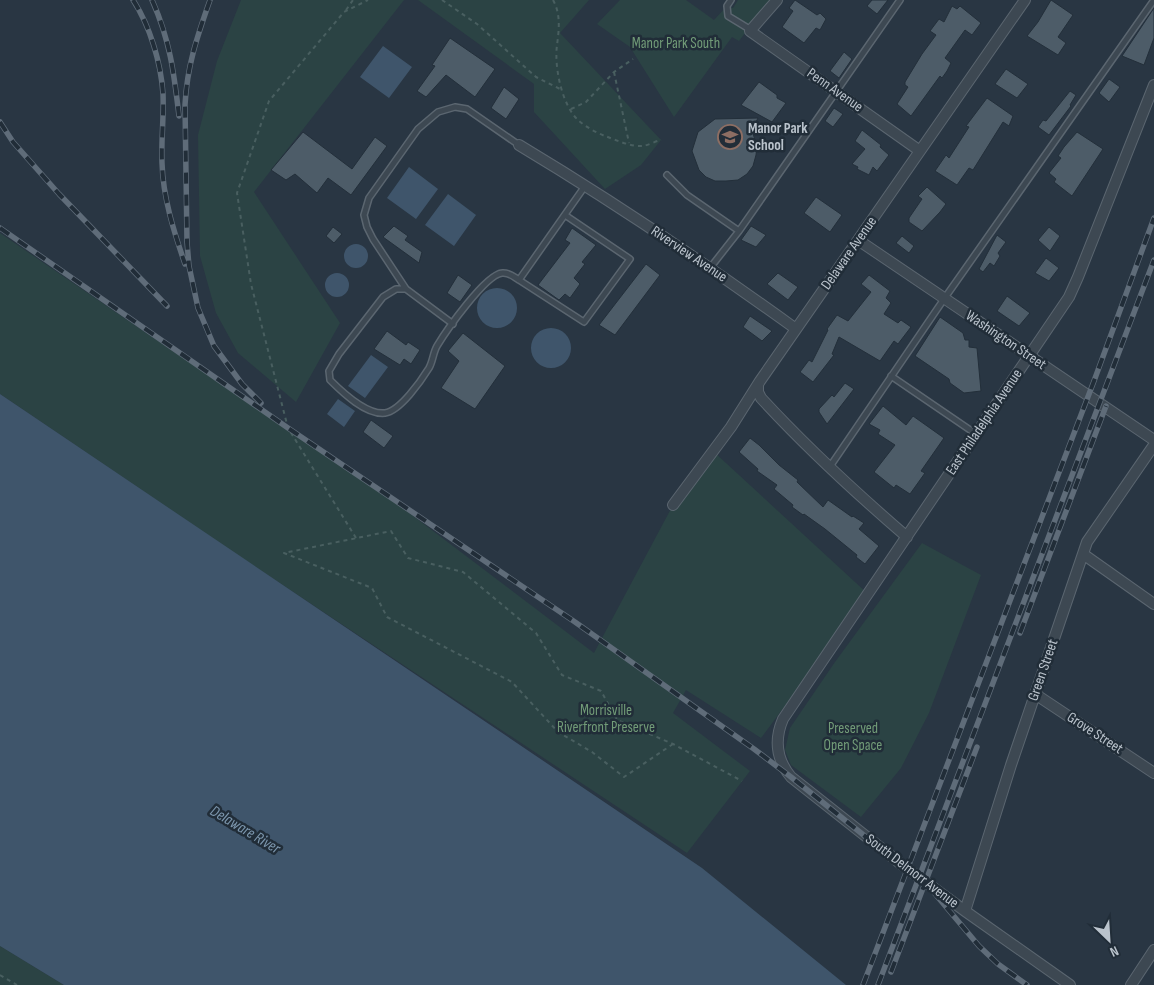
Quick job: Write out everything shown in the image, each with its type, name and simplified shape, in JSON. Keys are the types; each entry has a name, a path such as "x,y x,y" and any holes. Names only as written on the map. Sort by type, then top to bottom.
{"street":[{"path":"751,30 777,0"},
{"name":"Delaware Avenue","path":"673,505 732,427 796,329 1024,0"},
{"name":"Penn Avenue","path":"751,30 920,151"},
{"name":"East Philadelphia Avenue","path":"777,739 783,719 1069,297 1154,86"},
{"name":"Riverview Avenue","path":"519,145 583,184 710,268 796,329"},
{"name":"Washington Street","path":"858,240 1154,440"},
{"path":"758,385 758,392 761,398 829,468 907,537"},
{"name":"Green Street","path":"965,911 1035,694 1087,542 1154,445"},
{"path":"1083,554 1154,604"},
{"name":"Grove Street","path":"1035,694 1154,773"},
{"name":"South Delmorr Avenue","path":"777,739 780,759 791,777 875,844 965,911 1070,985"},
{"path":"1131,985 1154,950"}],"lane":[{"path":"731,0 727,6 728,16 751,30"},
{"path":"710,268 739,231 900,0"},
{"path":"829,468 944,299 1154,0"},
{"path":"453,324 406,289 366,227 364,214 369,198 418,128 438,112 455,107 467,109 519,145"},
{"path":"667,175 687,194 739,231"},
{"path":"519,280 565,215 583,184"},
{"path":"406,289 396,288 384,297 339,354 329,371 330,380 347,396 370,411 382,414 398,407 430,366 436,348 482,285 500,273 508,273 584,322 630,259 565,215"},
{"path":"891,376 976,434"}],"path":[{"path":"353,0 269,101 237,192 251,284 288,428 356,538"},
{"path":"344,12 368,0"},
{"path":"442,0 477,24 536,77 562,90"},
{"path":"553,0 557,7 560,33 557,46 558,75 564,99 578,120 600,134 630,144 643,146 661,140"},
{"path":"571,110 586,102 614,72 633,59"},
{"path":"614,72 630,144"},
{"path":"673,744 624,777 592,752 558,732 512,682 388,617 372,588 284,553 391,531 408,558 463,572 536,633 562,675 602,691 617,720 673,744 742,781"},
{"path":"0,975 17,985"}],"green space":[{"path":"241,0 404,0 254,192 340,323 296,402 238,353 216,313 200,256 198,135 217,61"},
{"path":"418,0 589,0 560,33 661,140 641,165 605,189 534,112 534,84"},
{"name":"Manor Park South","path":"620,0 686,0 714,20 727,6 733,8 738,0 770,0 739,41 732,37 674,117 630,47 597,24"},
{"name":"Morrisville Riverfront Preserve","path":"0,233 408,512 594,653 673,505 714,452 868,594 761,738 686,690 673,713 750,771 687,853 236,554 0,394"},
{"name":"Preserved Open Space","path":"922,543 981,575 929,713 901,768 861,817 791,765 785,750 790,728 835,662"},
{"path":"0,946 64,985 0,985"}],"water":[{"path":"383,46 412,67 389,98 360,77"},
{"path":"409,167 438,189 416,219 387,198"},
{"path":"448,194 476,215 454,246 425,225"},
{"path":"356,244 364,248 368,256 364,264 356,268 348,264 344,256 348,248"},
{"path":"337,273 345,277 349,285 345,293 337,297 329,293 325,285 329,277"},
{"path":"493,288 501,288 508,291 514,297 517,308 514,319 508,325 501,328 493,328 486,325 480,319 477,312 477,304 480,297 486,291"},
{"path":"547,328 555,328 562,331 568,337 571,348 568,359 562,365 555,368 547,368 540,365 534,359 531,352 531,344 534,337 540,331"},
{"path":"371,355 388,367 365,398 348,386"},
{"name":"Delaware River","path":"0,394 702,868 846,985 64,985 0,946"},
{"path":"338,399 355,411 344,427 327,414"}],"building":[{"path":"795,0 817,15 820,13 826,19 820,30 816,28 804,43 782,27 793,11 789,8"},
{"path":"872,0 888,0 877,14 867,6"},
{"path":"1051,0 1073,15 1058,37 1066,43 1058,55 1027,36"},
{"path":"952,6 957,9 960,6 981,23 972,35 965,30 945,58 951,63 947,71 942,78 940,76 911,116 897,104 908,87 905,85 905,82 936,35 930,31 939,19 944,22"},
{"path":"1154,8 1154,38 1144,65 1122,56"},
{"path":"450,38 495,69 475,97 446,75 426,97 417,91 435,66 432,65"},
{"path":"844,52 852,59 839,78 830,71"},
{"path":"1006,69 1028,84 1017,98 995,84"},
{"path":"1109,79 1120,87 1109,102 1099,93"},
{"path":"759,82 777,95 777,98 786,103 772,122 741,105"},
{"path":"504,87 519,99 506,119 491,108"},
{"path":"1070,91 1076,95 1071,106 1049,135 1038,127 1043,120 1046,121"},
{"path":"987,98 1013,116 1009,126 1003,122 973,170 969,168 957,185 935,171 946,155 949,158 969,127 966,126"},
{"path":"834,108 843,114 833,127 825,121"},
{"path":"758,118 752,130 757,147 756,155 753,166 747,174 738,180 715,181 706,177 699,170 692,151 698,132 715,119"},
{"path":"862,130 881,145 880,147 889,155 877,171 873,167 869,175 852,164 865,149 855,141"},
{"path":"303,132 352,169 375,137 387,146 351,195 328,178 317,193 295,174 286,180 271,170"},
{"path":"1077,132 1103,149 1072,196 1054,182 1056,179 1049,173 1061,158 1058,156 1064,147"},
{"path":"927,187 946,204 922,231 909,222 909,218 922,199 918,196"},
{"path":"816,197 842,215 830,232 804,213"},
{"path":"394,226 408,236 405,240 422,252 419,263 383,237"},
{"path":"751,226 766,235 756,247 741,240"},
{"path":"333,227 342,234 334,243 326,236"},
{"path":"1049,227 1060,236 1050,251 1038,240"},
{"path":"572,228 596,245 582,262 585,264 574,278 580,284 570,298 565,294 559,300 538,285 570,243 565,240"},
{"path":"997,235 1006,242 998,253 1000,256 994,266 990,263 983,272 979,269"},
{"path":"902,236 914,246 909,253 896,243"},
{"path":"1046,258 1059,268 1049,281 1035,273"},
{"path":"646,264 660,275 615,335 599,325"},
{"path":"778,273 798,287 788,300 767,284"},
{"path":"458,275 472,285 460,302 447,293"},
{"path":"869,275 890,291 886,298 891,303 884,314 898,323 901,320 911,327 898,344 894,341 880,361 839,337 832,354 834,355 813,382 800,372 809,360 812,362 827,329 837,315 848,321 871,292 861,284"},
{"path":"1007,296 1030,313 1019,326 997,311"},
{"path":"750,316 772,331 762,341 743,327"},
{"path":"940,317 963,333 965,340 969,340 969,347 977,348 981,391 964,393 950,383 949,379 915,356"},
{"path":"387,331 406,345 408,342 420,350 411,364 404,359 400,365 374,349"},
{"path":"463,333 505,366 475,409 441,388 459,361 448,351"},
{"path":"845,383 854,389 827,424 819,409 832,395 834,397"},
{"path":"883,406 906,425 913,416 944,438 921,471 925,473 910,494 896,485 894,488 874,472 895,445 878,434 880,430 869,424"},
{"path":"371,420 393,436 384,448 363,432"},
{"path":"750,438 798,480 797,482 823,507 828,500 864,523 859,529 879,546 865,564 856,557 857,555 825,529 792,507 793,505 774,489 777,485 757,471 758,469 739,452"}],"railway":[{"path":"133,0 145,21 154,45 160,70 163,94 162,154 164,189 173,227 185,264"},
{"path":"152,0 167,43 179,116"},
{"path":"210,0 193,52 186,91 187,242 189,266 198,308 214,346 242,384 261,403"},
{"path":"0,122 13,142 59,194 167,306"},
{"path":"863,985 1094,381 1154,218"},
{"path":"0,228 288,428 575,622 754,749 931,889 979,946 998,964 1027,985"},
{"path":"878,985 1154,260"},
{"path":"1020,633 1106,406"},
{"path":"891,972 977,747"}],"place":[{"name":"Manor Park School","path":"730,137"}]}
